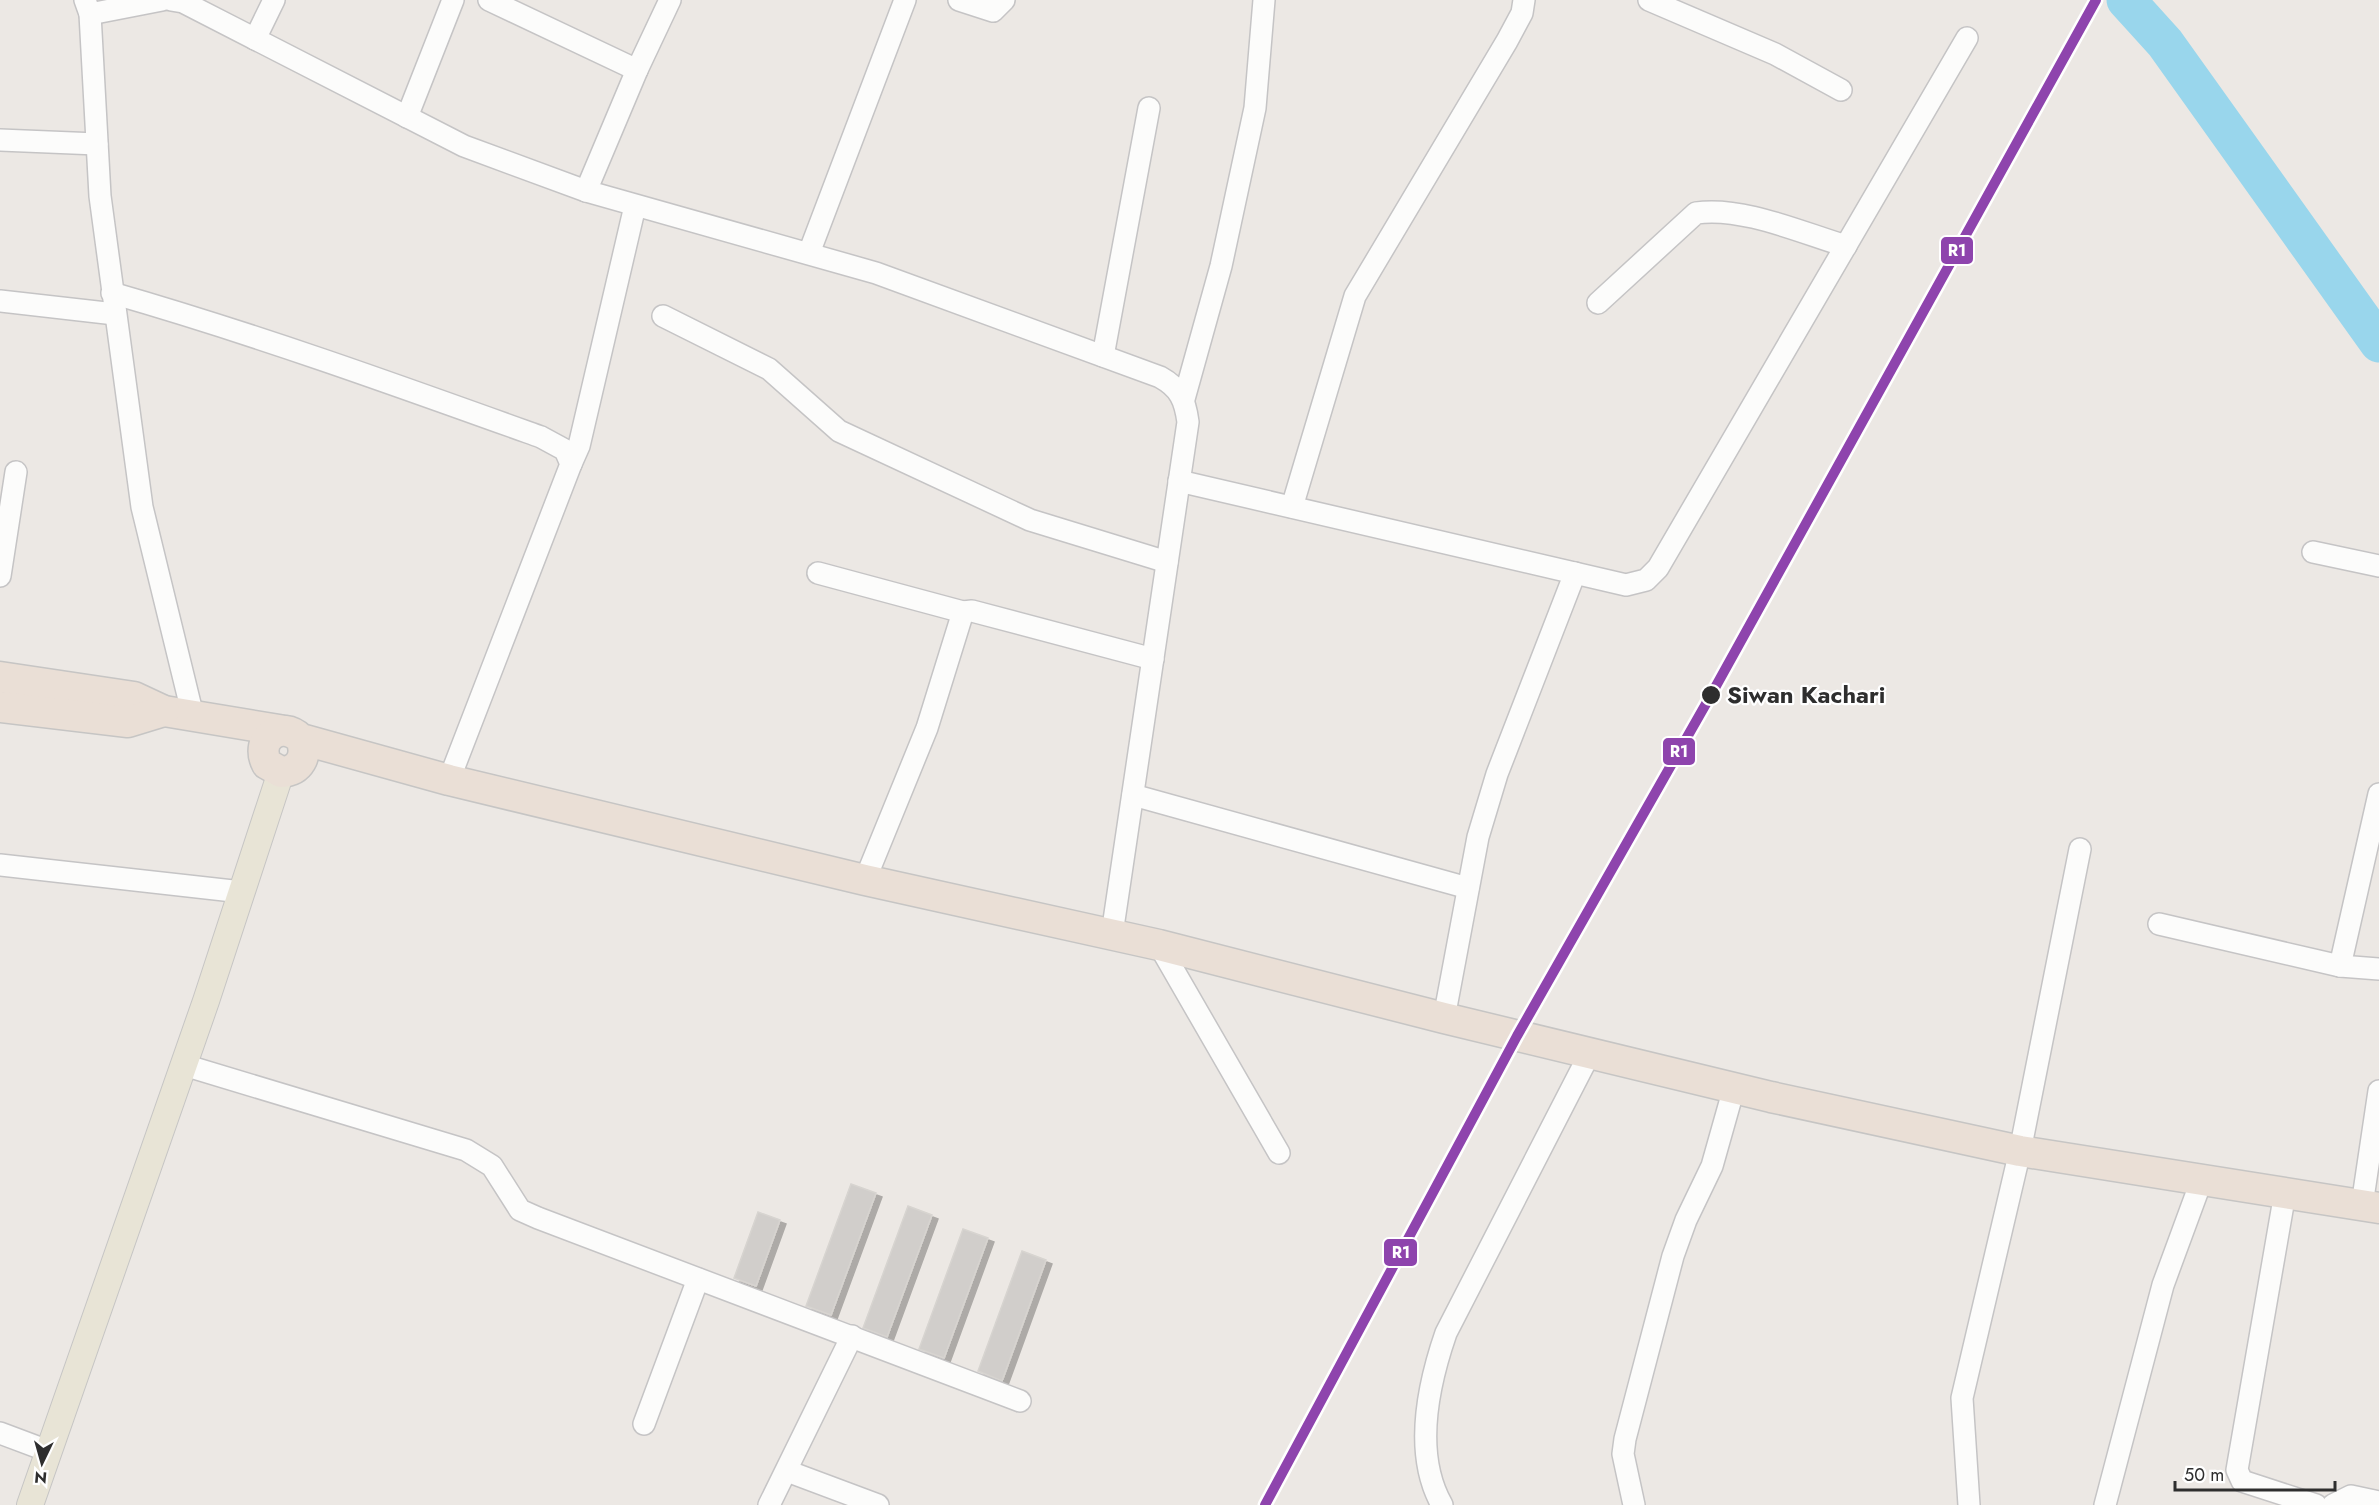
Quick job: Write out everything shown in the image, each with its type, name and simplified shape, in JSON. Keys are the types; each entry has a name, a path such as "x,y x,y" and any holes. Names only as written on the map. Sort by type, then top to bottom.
{"highway":[{"path":"0,677 134,697 164,711 290,735 449,780 865,880 1159,945 1444,1018 1734,1088 2020,1151 2371,1207"},
{"path":"0,707 128,722 164,711"},
{"path":"281,772 288,772 300,765 305,752 290,735"}],"main road":[{"path":"30,1505 184,1065 281,772"}],"street":[{"path":"162,0 87,7 100,196 142,507 193,716"},
{"path":"255,39 274,0"},
{"path":"407,117 453,0"},
{"path":"489,0 637,70"},
{"path":"586,191 637,70 670,0"},
{"path":"809,253 905,0"},
{"path":"959,0 993,11 1004,0"},
{"path":"1112,934 1188,422 1184,399 1221,266 1256,108 1264,0"},
{"path":"1292,507 1356,296 1507,41 1522,13 1524,0"},
{"path":"1649,0 1775,54 1841,90"},
{"path":"179,1 464,146 586,191 876,273 1160,377 1172,384 1184,399"},
{"path":"1179,481 1626,585 1646,580 1658,568 1967,39"},
{"path":"1103,356 1149,108"},
{"path":"0,140 97,144"},
{"path":"449,780 579,446 635,206"},
{"path":"1598,303 1696,213 1712,211 1737,214 1846,246"},
{"path":"0,301 114,304 229,326 541,437 565,450 571,464"},
{"path":"663,316 758,362 831,425 858,440 1030,520 1167,562"},
{"path":"0,576 16,472"},
{"path":"2313,552 2379,566"},
{"path":"818,573 1153,659"},
{"path":"1444,1018 1478,837 1497,774 1575,573"},
{"path":"865,880 927,728 963,612"},
{"path":"2340,966 2379,794"},
{"path":"1132,795 1468,888"},
{"path":"1969,1505 1962,1398 2020,1151 2080,849"},
{"path":"0,865 242,892"},
{"path":"2159,924 2340,966 2379,969"},
{"path":"1159,945 1279,1153"},
{"path":"1442,1505 1426,1456 1430,1386 1437,1360 1446,1333 1590,1053"},
{"path":"184,1065 466,1150 492,1166 520,1210 1020,1401"},
{"path":"1634,1505 1623,1454 1625,1439 1673,1256 1686,1220 1712,1166 1734,1088"},
{"path":"2371,1207 2379,1091"},
{"path":"2106,1505 2163,1285 2202,1179"},
{"path":"2285,1193 2236,1470 2242,1481 2316,1505"},
{"path":"644,1424 698,1279"},
{"path":"769,1505 852,1336"},
{"path":"0,1433 48,1451"},
{"path":"787,1471 878,1505"},
{"path":"2333,1505 2351,1496 2379,1502"}],"building":[{"path":"851,1184 876,1193 831,1315 806,1306"},
{"path":"908,1206 932,1215 887,1337 863,1328"},
{"path":"758,1212 780,1220 756,1286 734,1278"},
{"path":"963,1229 988,1238 944,1358 919,1349"},
{"path":"1022,1251 1046,1260 1002,1381 978,1371"}],"waterway":[{"path":"2126,0 2165,43 2379,343"}],"transit line":[{"name":"R1","path":"1265,1505 1517,1036 1711,695 2096,0"}],"place":[{"name":"Siwan Kachari","path":"1711,695"}]}
